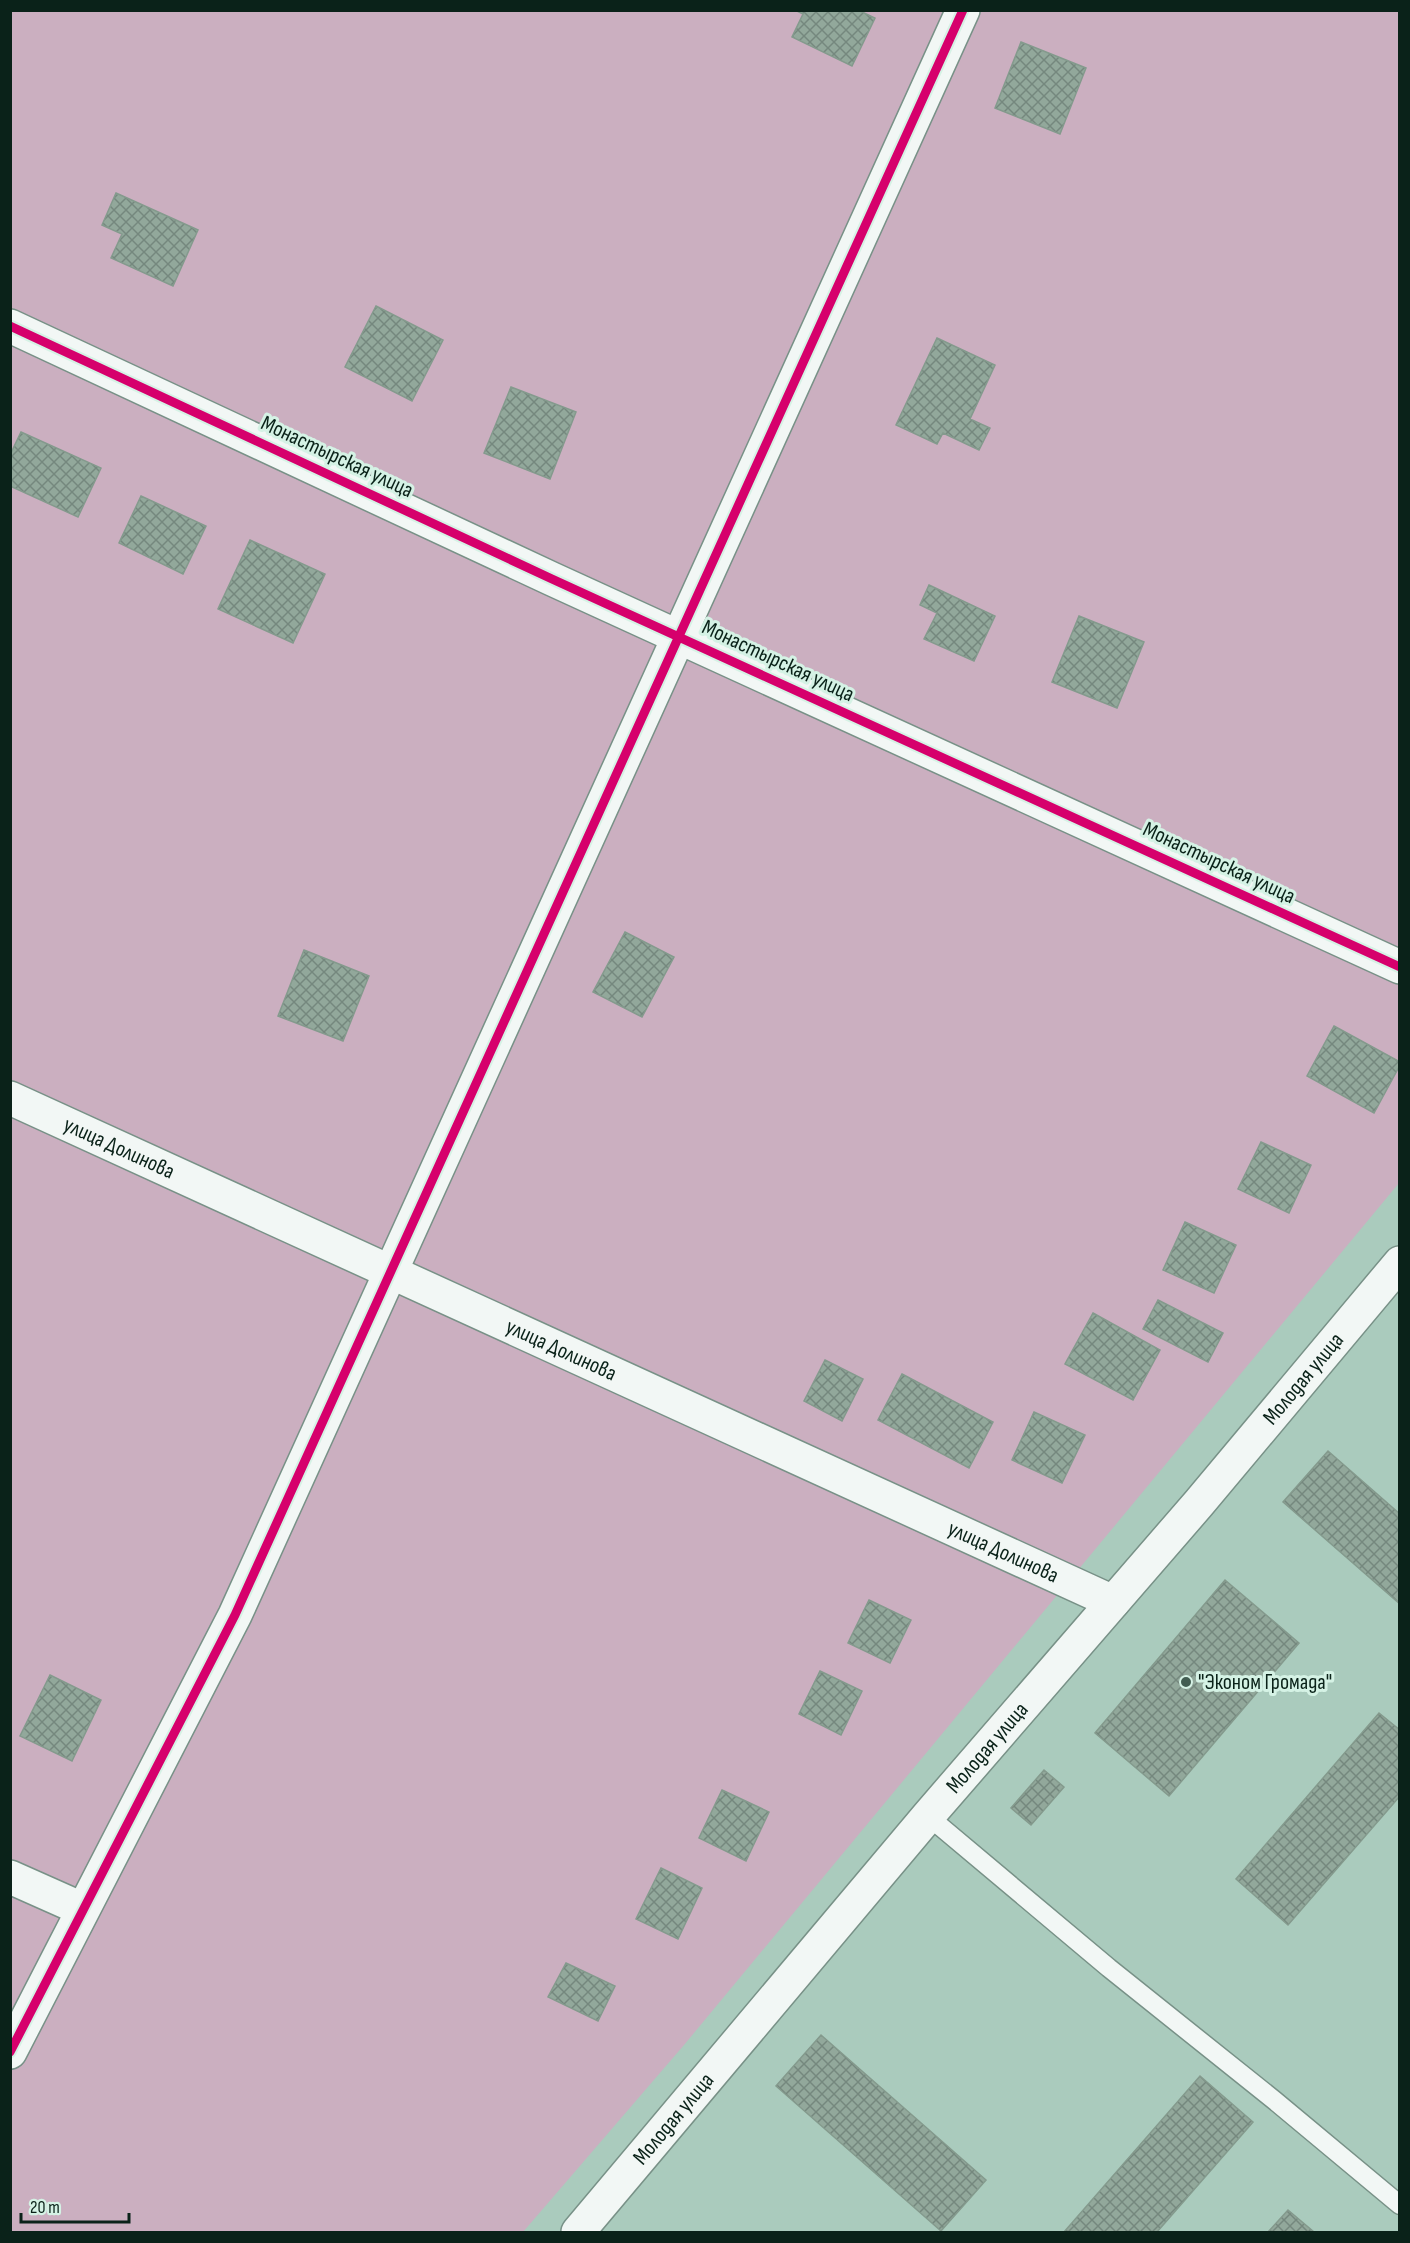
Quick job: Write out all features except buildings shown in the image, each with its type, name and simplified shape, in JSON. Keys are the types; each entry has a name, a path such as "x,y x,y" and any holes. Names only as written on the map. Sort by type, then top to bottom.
{"street":[{"path":"10,2052 235,1616 963,10"},
{"name":"Монастырская улица","path":"10,326 678,637 1400,967"},
{"name":"улица Долинова","path":"10,1098 1113,1602"},
{"name":"Молодая улица","path":"578,2232 928,1816 1199,1503 1400,1263"},
{"path":"10,1877 82,1909"}],"lane":[{"path":"928,1816 1109,1968 1268,2094 1400,2205"}],"shaded area":[{"path":"11,11 1399,11 1399,1183 684,2045 523,2232 11,2232"}],"cycle path":[{"path":"10,2052 235,1615 963,10"},
{"path":"10,326 552,579 1400,967"}],"place":[{"name":"\"Эконом Громада\"","path":"1186,1682"}]}
